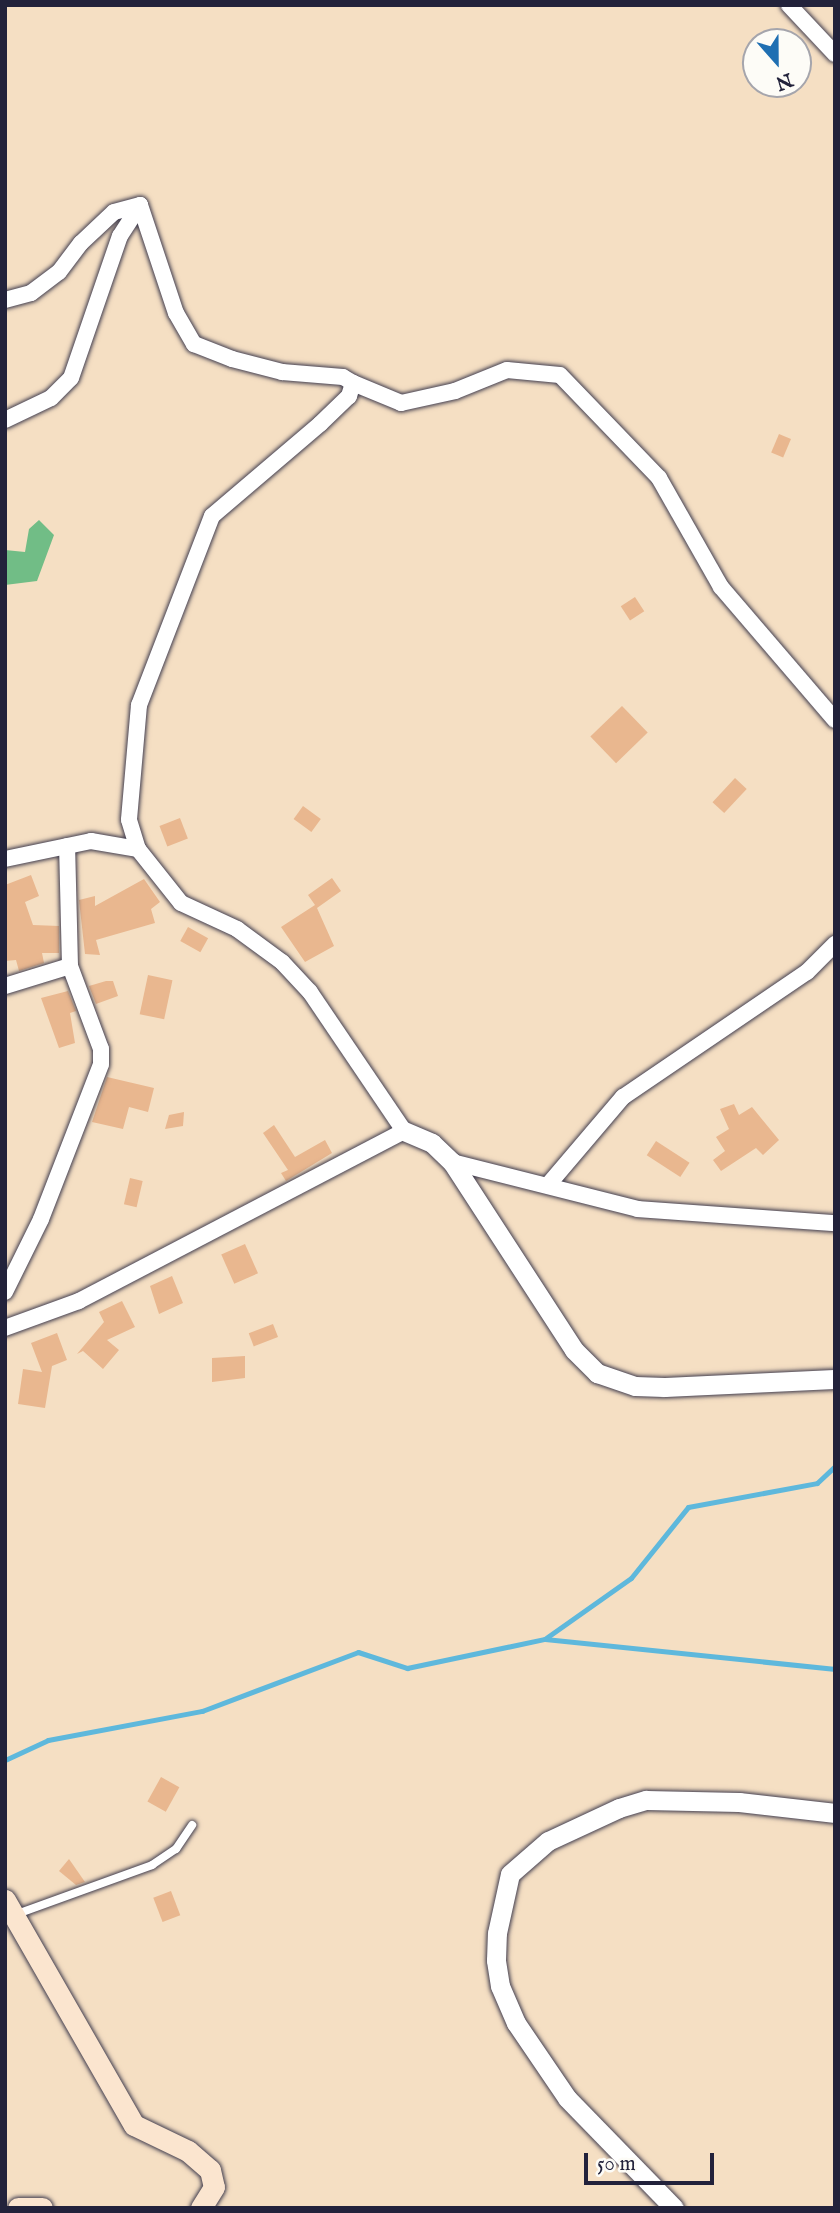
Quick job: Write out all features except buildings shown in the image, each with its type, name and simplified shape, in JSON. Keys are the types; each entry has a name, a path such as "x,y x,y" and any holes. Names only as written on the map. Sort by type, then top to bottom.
{"main road":[{"path":"11,1907 134,2125 188,2151 210,2170 214,2187 201,2208"},
{"path":"18,2208 42,2208"}],"street":[{"path":"789,5 835,54"},
{"path":"5,300 31,293 59,272 114,212 140,205"},
{"path":"140,205 176,313 194,344 232,359 282,372 344,377 401,403 455,391 507,370 559,375 659,478 721,587 835,720"},
{"path":"5,420 51,398 71,378 120,236 140,205"},
{"path":"353,383 349,396 227,499 207,526 139,705 129,820 138,849 181,903 237,929 282,962 310,992 404,1131 432,1143 452,1161 574,1350 597,1373 635,1386 664,1387 835,1378"},
{"path":"5,859 91,841 138,849"},
{"path":"5,1292 41,1219 101,1064 102,1049 70,966 67,846"},
{"path":"548,1185 623,1097 807,972 835,944"},
{"path":"5,986 70,966"},
{"path":"5,1328 79,1301 404,1131"},
{"path":"452,1161 638,1209 835,1223"},
{"path":"674,2208 567,2098 516,2023 500,1986 496,1961 497,1933 510,1874 548,1841 619,1808 646,1800 739,1802 835,1813"}],"lane":[{"path":"11,1907 152,1865 176,1849 192,1825"}],"green space":[{"path":"39,520 54,535 37,581 5,585 5,550 25,552 29,529"}],"waterway":[{"path":"546,1638 631,1578 688,1507 817,1483 835,1466"},
{"path":"5,1760 48,1740 202,1711 358,1652 407,1668 545,1639 835,1669"}]}
